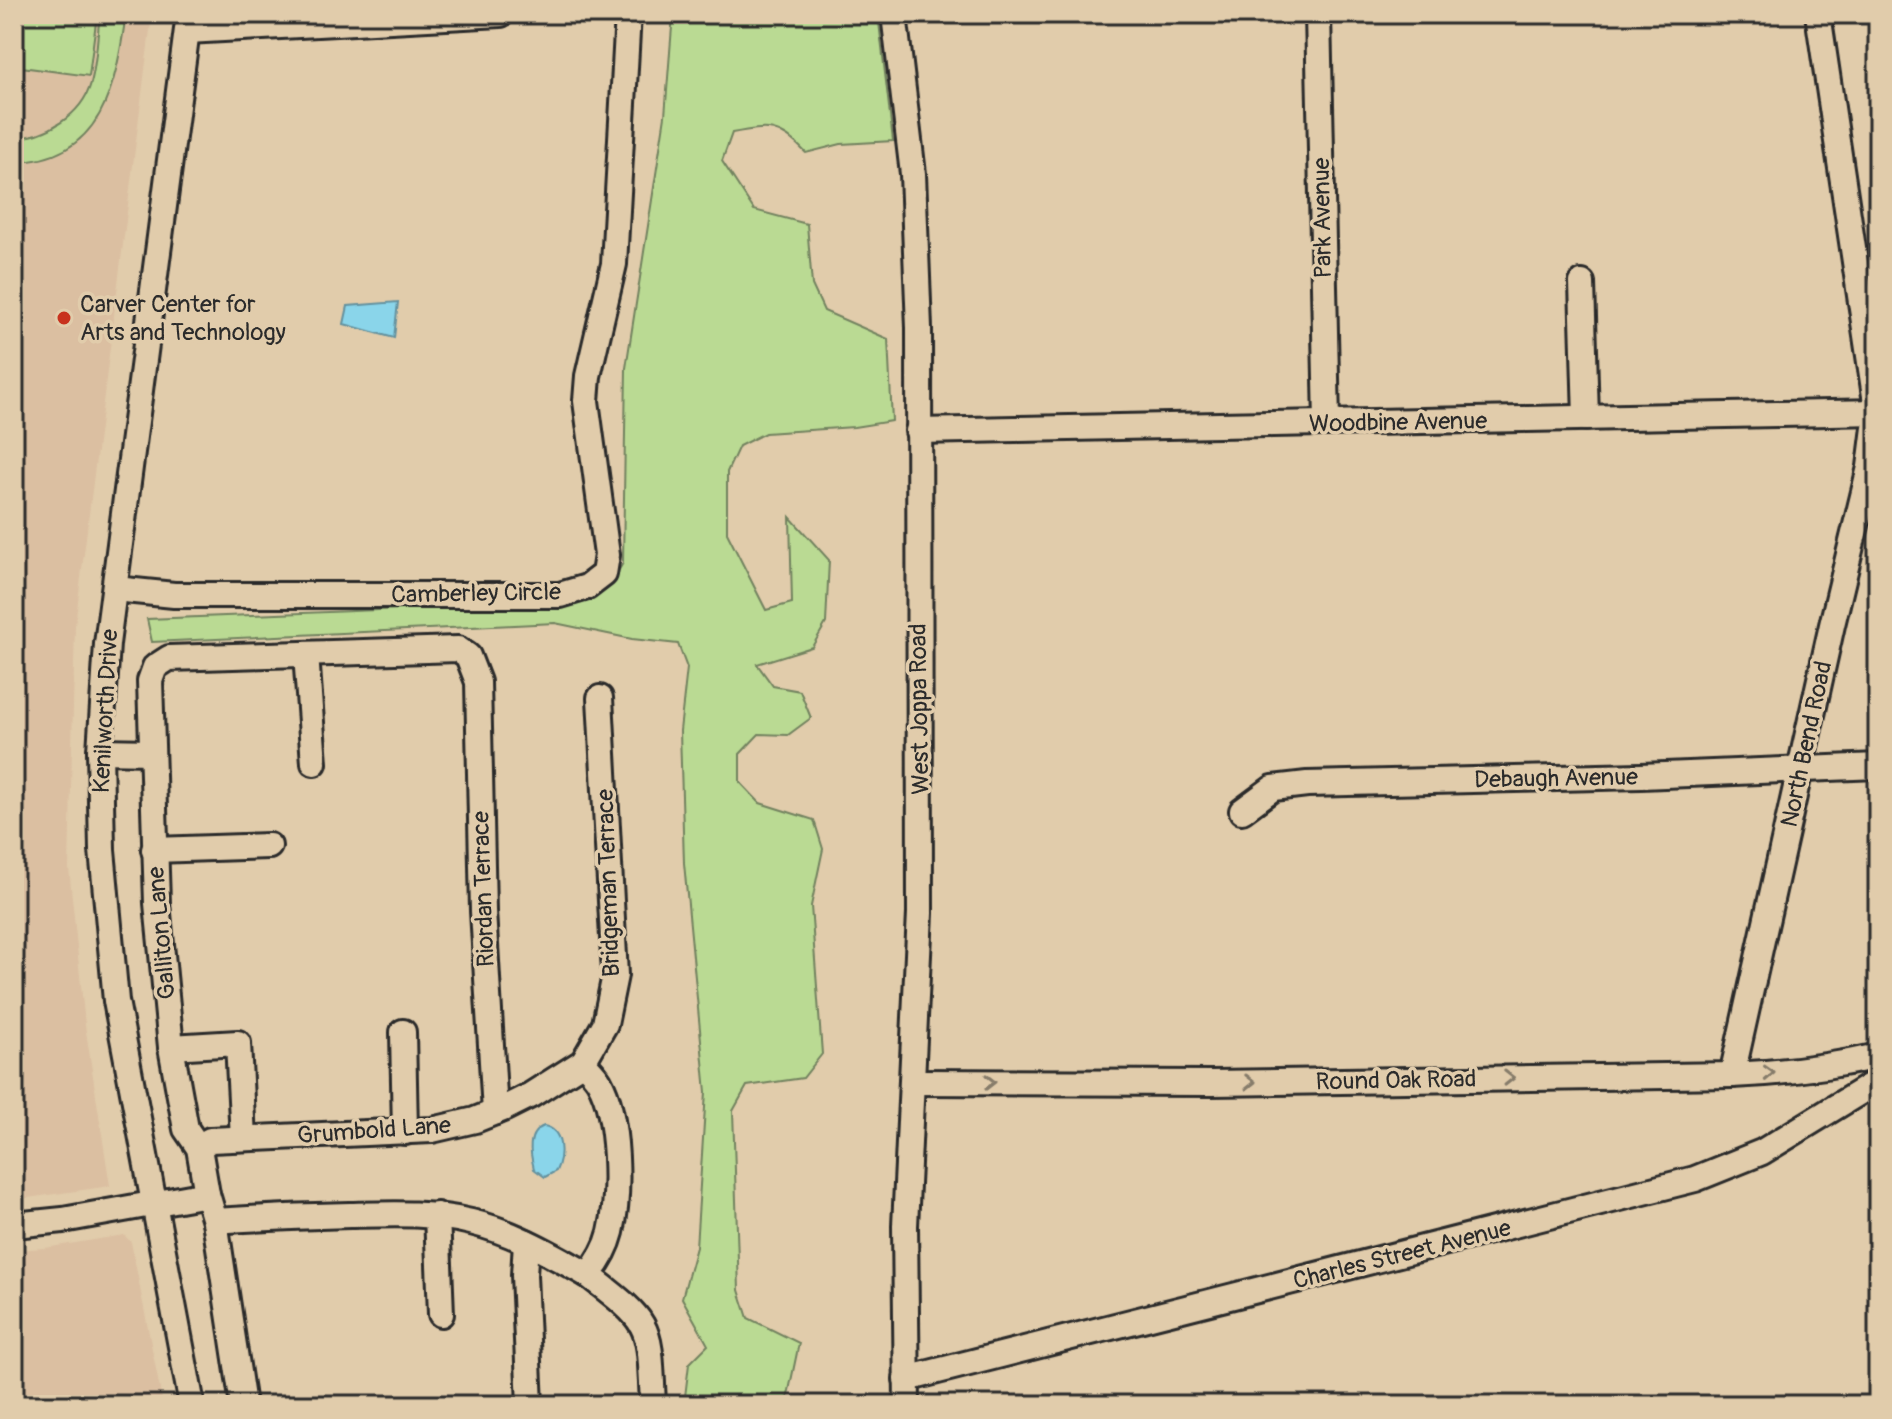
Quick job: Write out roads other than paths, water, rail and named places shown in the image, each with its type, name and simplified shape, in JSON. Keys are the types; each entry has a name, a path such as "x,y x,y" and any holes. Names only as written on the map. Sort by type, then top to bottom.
{"street":[{"path":"188,23 501,14"},
{"name":"Camberley Circle","path":"115,589 174,595 560,595 587,587 604,574 607,555 586,401 588,376 614,264 628,14"},
{"name":"West Joppa Road","path":"894,14 915,200 918,286 920,875 905,1226 907,1405"},
{"name":"Park Avenue","path":"1318,14 1327,423"},
{"name":"North Bend Road","path":"1732,1075 1870,467 1878,413 1818,14"},
{"name":"Kenilworth Drive","path":"188,23 107,644 100,751 102,850 116,1001 192,1405"},
{"path":"1582,283 1586,418"},
{"name":"Woodbine Avenue","path":"918,431 1878,413"},
{"name":"Riordan Terrace","path":"306,654 458,649 468,656 473,667 478,682 483,911 495,1112"},
{"path":"306,654 314,763"},
{"name":"Galliton Lane","path":"243,1405 215,1221 199,1148 186,1129 171,1047 154,850 150,681 155,667 169,658 306,654"},
{"name":"Bridgeman Terrace","path":"583,1062 605,1024 615,975 600,698"},
{"path":"100,751 151,752"},
{"name":"Debaugh Avenue","path":"1242,811 1273,788 1307,784 1641,776 1878,766"},
{"path":"154,850 269,846"},
{"path":"403,1032 405,1132"},
{"path":"171,1047 238,1043 243,1138"},
{"name":"Round Oak Road","path":"912,1082 1212,1083 1732,1075 1783,1073 1878,1056"},
{"path":"583,1062 598,1080 606,1098 612,1125 616,1190 611,1233 597,1264 588,1275"},
{"name":"Grumbold Lane","path":"199,1148 210,1140 405,1132 452,1126 495,1112 531,1095 583,1062"},
{"name":"Charles Street Avenue","path":"906,1379 1695,1179 1771,1148 1878,1081"},
{"path":"14,1225 63,1220 207,1194"},
{"path":"215,1221 375,1213 437,1215 474,1222 526,1242 588,1275 627,1305 642,1321 650,1341 653,1405"},
{"path":"437,1215 441,1314"},
{"path":"526,1242 524,1275 530,1405"}],"water":[{"path":"398,302 394,338 344,324 348,306"},
{"path":"544,1126 555,1133 561,1151 556,1171 545,1177 534,1169 531,1150 534,1133"}],"place":[{"name":"Carver Center for Arts and Technology","path":"64,318"}]}
